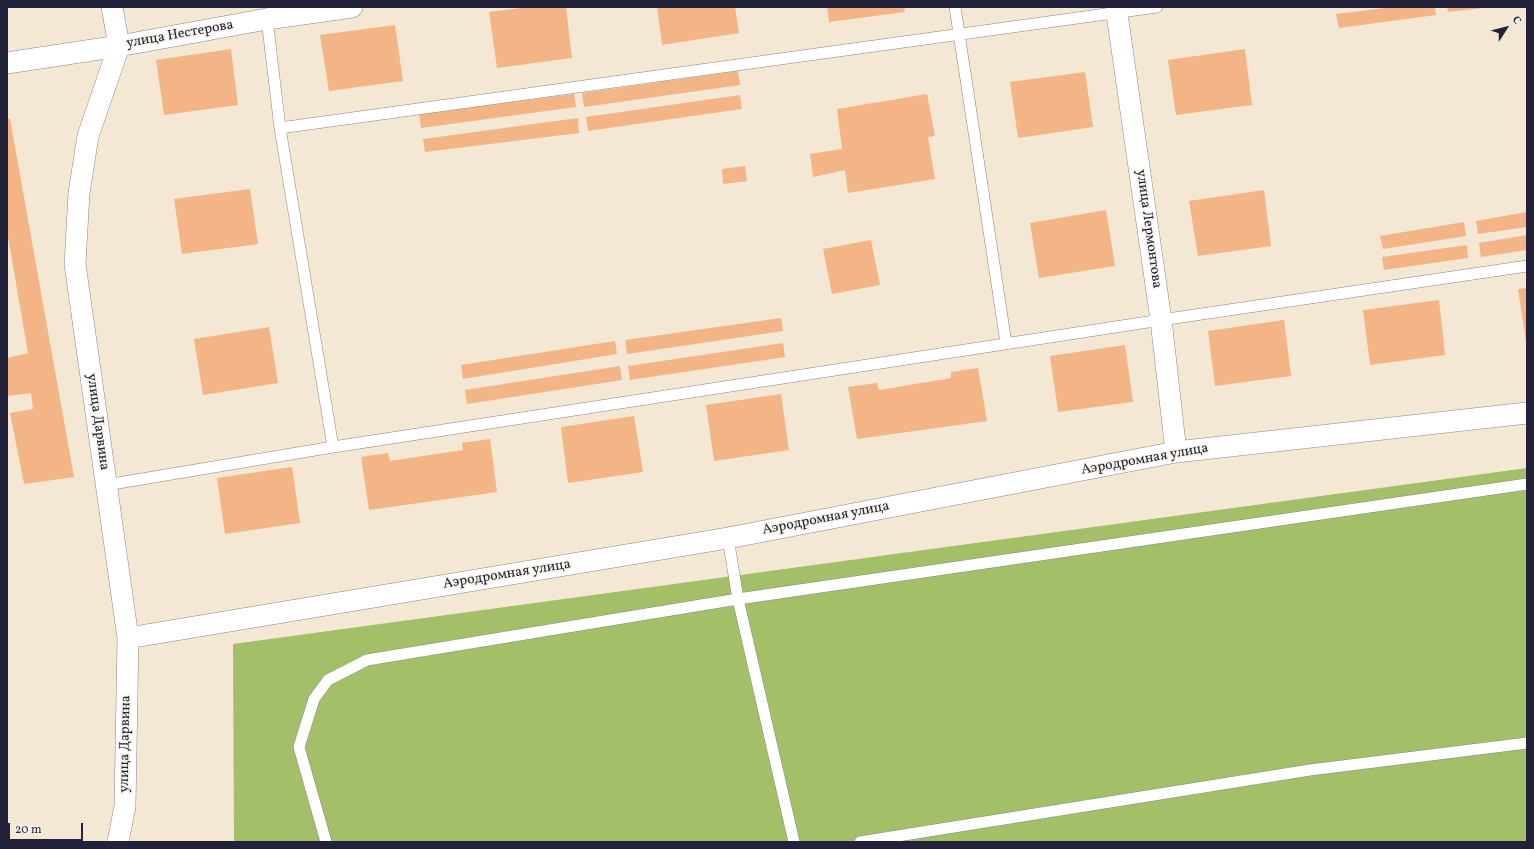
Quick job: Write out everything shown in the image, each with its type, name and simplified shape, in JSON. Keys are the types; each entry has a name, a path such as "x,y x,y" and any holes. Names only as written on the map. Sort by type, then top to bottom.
{"street":[{"name":"улица Дарвина","path":"112,7 118,46 88,136 79,193 75,264 128,638 125,806 118,842"},
{"name":"улица Нестерова","path":"7,63 118,46 267,19 352,7"},
{"name":"улица Лермонтова","path":"1117,10 1161,320 1176,452"},
{"name":"Аэродромная улица","path":"128,638 728,538 1176,452 1527,413"}],"lane":[{"path":"955,7 1006,343"},
{"path":"280,128 959,34 1117,10 1157,7"},
{"path":"267,19 280,128 333,447"},
{"path":"106,485 333,447 1006,343 1527,266"},
{"path":"326,842 299,746 314,699 328,680 367,660 738,599 1527,484"},
{"path":"728,538 738,599 794,842"},
{"path":"860,842 1310,770 1527,743"}],"green space":[{"path":"1527,468 1527,842 234,842 233,644"}],"building":[{"path":"529,7 566,7 572,58 497,68 489,12"},
{"path":"657,7 735,7 739,33 662,45"},
{"path":"827,7 904,7 905,12 829,22"},
{"path":"1393,7 1435,7 1436,15 1339,28 1336,14"},
{"path":"1447,7 1483,7 1483,8 1448,12"},
{"path":"395,25 403,81 329,91 320,35"},
{"path":"231,49 238,105 164,115 156,60"},
{"path":"1245,49 1252,105 1176,115 1168,60"},
{"path":"738,71 740,85 584,107 582,93"},
{"path":"1085,72 1093,127 1018,138 1010,82"},
{"path":"574,94 576,107 421,128 419,114"},
{"path":"927,94 935,136 928,137 935,179 848,193 845,170 813,177 810,154 842,149 837,109"},
{"path":"740,95 742,109 588,131 586,117"},
{"path":"578,118 579,133 425,152 423,139"},
{"path":"7,119 10,119 74,477 24,484 10,413 33,409 31,393 8,396 7,393 7,358 28,353 7,231"},
{"path":"745,166 747,181 723,184 722,169"},
{"path":"250,189 258,244 182,254 174,199"},
{"path":"1264,190 1271,246 1198,256 1189,201"},
{"path":"1106,210 1115,266 1039,278 1030,223"},
{"path":"1527,212 1527,227 1478,234 1476,221"},
{"path":"1464,222 1466,236 1383,249 1380,236"},
{"path":"1527,235 1527,250 1481,257 1479,243"},
{"path":"871,240 880,285 832,294 823,249"},
{"path":"1467,245 1468,258 1384,270 1382,257"},
{"path":"1527,288 1527,342 1526,342 1518,289"},
{"path":"1439,300 1445,355 1370,365 1363,310"},
{"path":"781,318 783,331 627,354 625,340"},
{"path":"1284,320 1291,376 1215,386 1208,331"},
{"path":"269,327 278,383 203,395 194,339"},
{"path":"615,341 617,354 463,379 461,365"},
{"path":"783,343 785,357 630,380 628,366"},
{"path":"1125,345 1133,402 1058,412 1050,356"},
{"path":"620,366 622,380 467,404 465,390"},
{"path":"978,368 987,421 857,439 848,387 877,383 879,390 951,378 951,372"},
{"path":"781,394 789,450 714,461 706,405"},
{"path":"634,416 643,472 568,483 561,427"},
{"path":"490,439 497,492 369,510 361,457 388,453 390,461 463,450 462,443"},
{"path":"292,467 300,523 225,534 217,478"}]}
